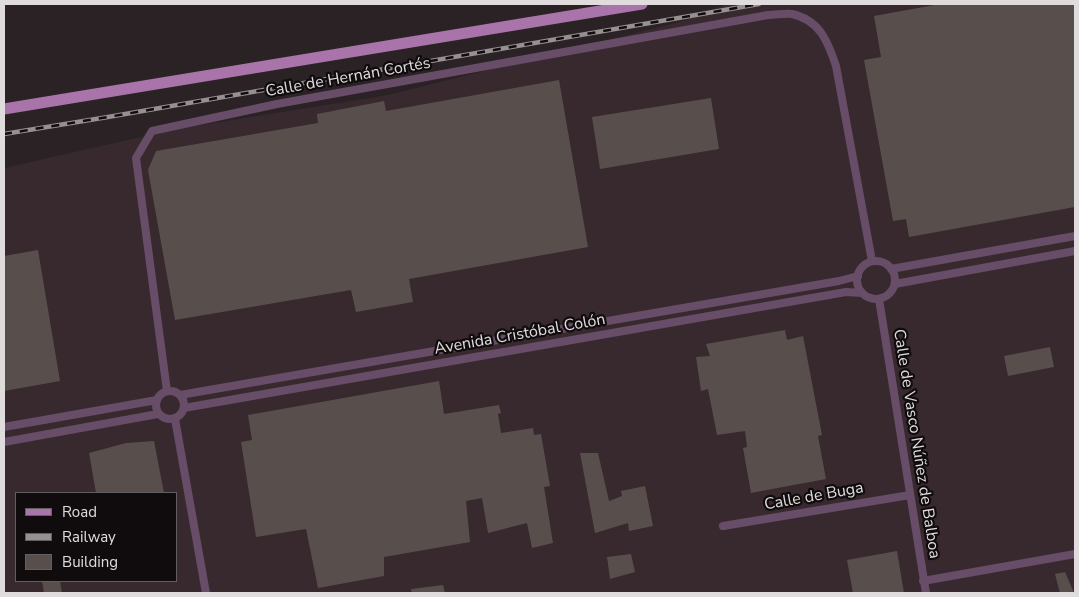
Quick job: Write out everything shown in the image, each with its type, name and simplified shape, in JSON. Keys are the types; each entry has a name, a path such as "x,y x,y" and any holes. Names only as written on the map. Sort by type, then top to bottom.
{"main road":[{"path":"4,109 642,4"}],"street":[{"name":"Calle de Hernán Cortés","path":"167,391 136,158 152,131 287,102 768,15 791,14 811,21 827,41 836,66 872,261"},
{"path":"891,268 1075,236"},
{"path":"895,284 1075,251"},
{"path":"872,261 883,262 891,268 895,284 889,294 879,299 872,299 862,293 857,282 863,266 872,261"},
{"name":"Avenida Cristóbal Colón","path":"180,396 839,281 858,276"},
{"name":"Avenida Cristóbal Colón","path":"184,408 846,292 862,293"},
{"name":"Calle de Vasco Núñez de Balboa","path":"879,299 926,593"},
{"path":"167,391 180,396 183,399 184,408 179,416 175,419 166,419 158,414 156,409 157,400 163,393 167,391"},
{"path":"4,427 157,400"},
{"path":"4,442 158,414"},
{"path":"175,419 206,593"},
{"name":"Calle de Buga","path":"723,526 910,494"},
{"path":"923,581 1075,554"}],"shaded area":[{"path":"727,4 1075,4 1075,593 4,593 4,168 176,129 388,95 683,21"}],"building":[{"path":"940,4 1075,4 1075,207 909,237 906,219 893,221 864,60 881,57 874,16"},
{"path":"559,80 588,247 409,279 413,302 356,312 351,290 175,320 148,170 156,151 318,123 317,114 384,101 386,111"},
{"path":"711,98 719,149 600,169 592,117"},
{"path":"38,250 60,381 4,391 4,256"},
{"path":"785,330 787,340 803,336 822,435 818,436 826,479 751,493 743,448 747,447 745,431 717,435 708,389 701,391 696,357 710,356 706,344"},
{"path":"1050,347 1054,367 1008,376 1004,356"},
{"path":"439,381 444,414 499,405 501,413 498,414 501,433 533,428 534,435 541,434 550,486 544,487 553,543 532,548 527,523 488,533 482,498 466,501 470,542 384,557 384,576 318,588 306,529 256,537 241,442 252,440 248,415"},
{"path":"154,441 164,492 96,492 89,453 126,443"},
{"path":"580,453 598,453 609,501 622,496 621,491 645,486 653,526 629,531 628,523 595,533"},
{"path":"897,551 904,593 853,593 847,560"},
{"path":"631,554 635,572 610,579 607,557"},
{"path":"1065,572 1074,593 1060,593 1055,574"},
{"path":"42,582 60,582 62,593 44,593"},
{"path":"443,585 445,593 412,593 411,589"}],"railway":[{"path":"4,134 759,4"}]}
